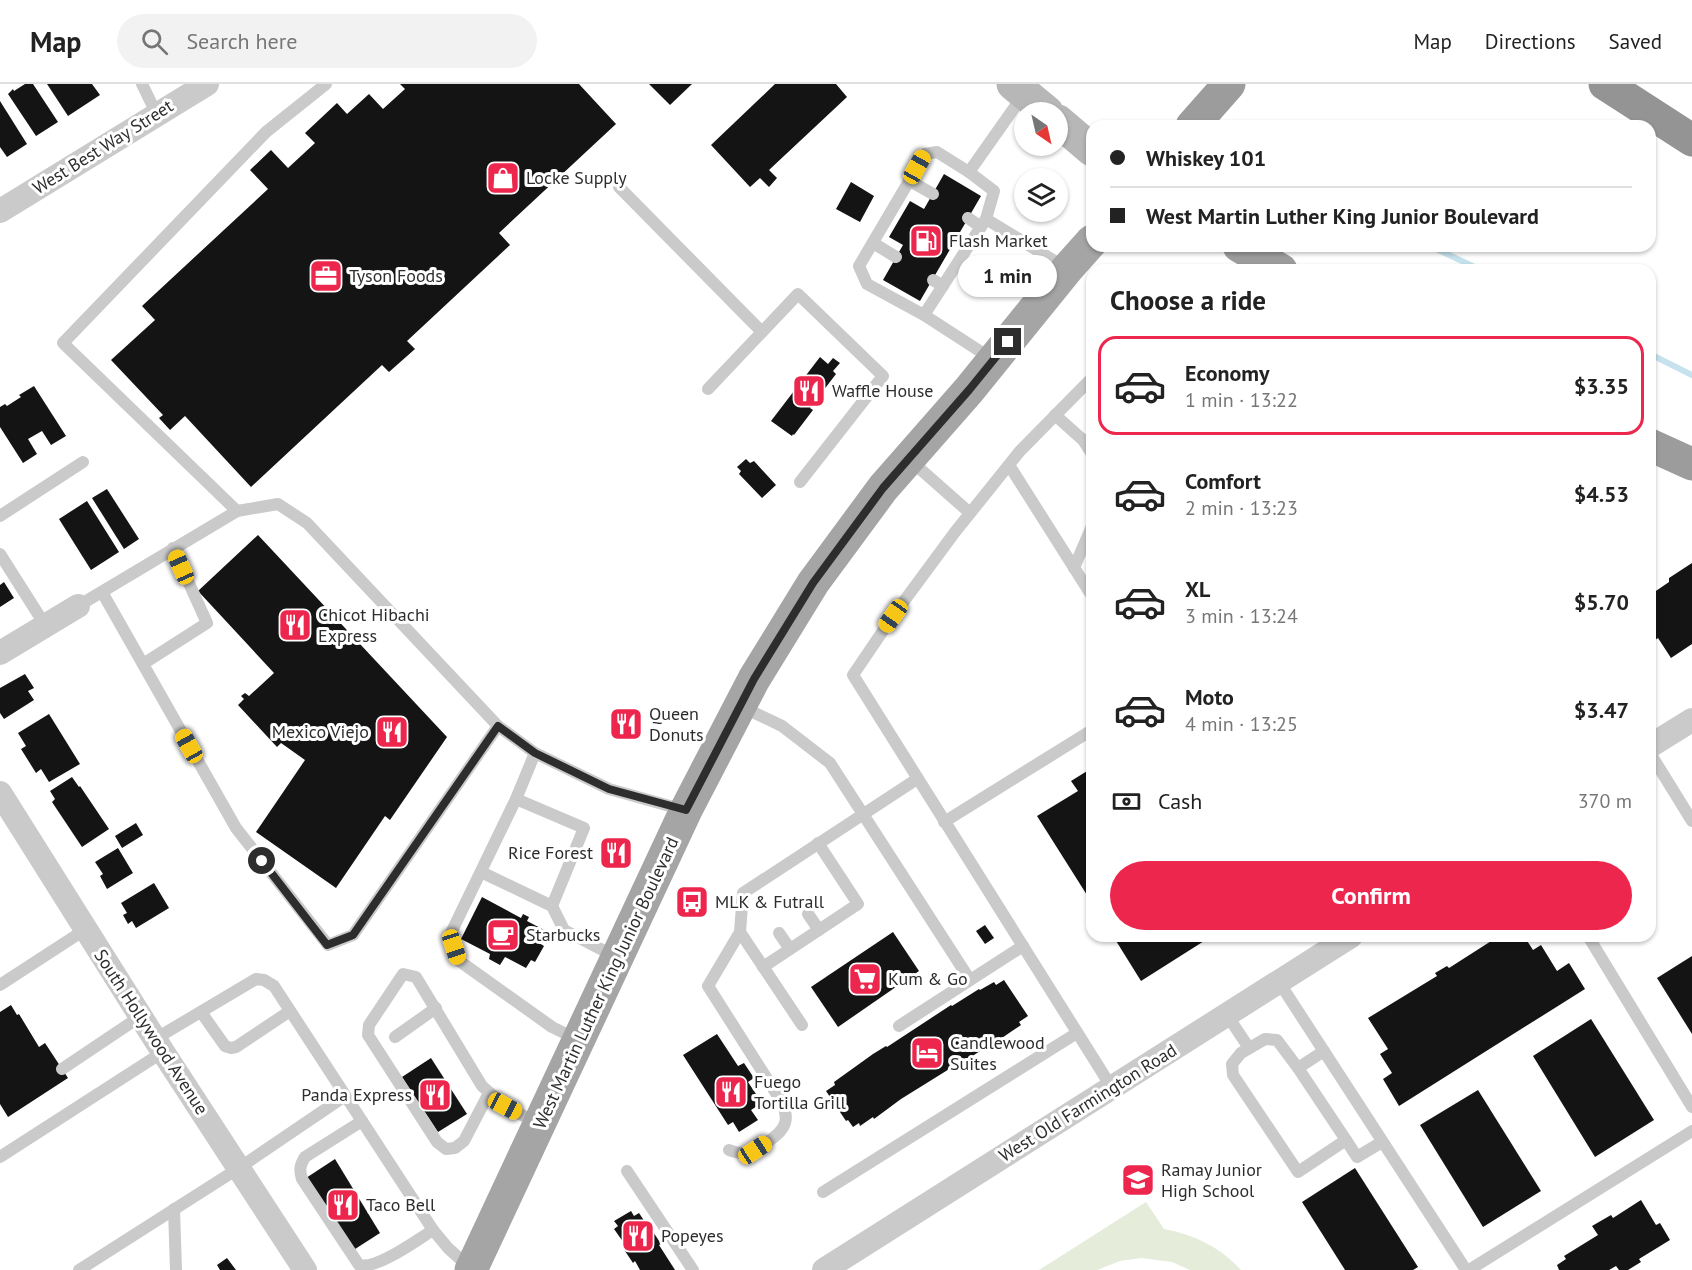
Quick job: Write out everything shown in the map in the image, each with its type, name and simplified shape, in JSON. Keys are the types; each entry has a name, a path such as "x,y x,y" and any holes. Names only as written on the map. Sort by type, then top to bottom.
{"highway":[{"path":"1197,120 1228,84"},
{"path":"1605,84 1692,140"},
{"path":"1250,252 1270,264"},
{"path":"1656,448 1692,464"}],"main road":[{"path":"1068,130 1086,145"},
{"name":"West Martin Luther King Junior Boulevard","path":"471,1270 686,810 754,679 813,583 883,488 994,361 1067,268 1086,247"}],"street":[{"name":"West Best Way Street","path":"0,211 207,84"},
{"path":"0,653 78,606"},
{"path":"1656,742 1692,720"},
{"name":"South Hollywood Avenue","path":"0,793 159,1046 305,1270"},
{"name":"West Old Farmington Road","path":"824,1270 1342,942"}],"lane":[{"path":"142,84 156,115"},
{"path":"237,511 63,343 266,132 326,84"},
{"path":"969,172 1028,97"},
{"path":"924,315 938,283 983,223 994,191 937,152 925,154 859,266 867,284 924,315 994,361"},
{"path":"910,181 933,194"},
{"path":"619,187 762,332"},
{"path":"969,218 983,223 1067,268"},
{"path":"873,243 896,257"},
{"path":"708,389 798,294 883,376 800,482"},
{"path":"1086,384 1020,451 970,513 903,602 853,675 1112,1088"},
{"path":"1054,416 1086,445"},
{"path":"909,459 970,513"},
{"path":"0,516 83,462"},
{"path":"1009,465 1086,587"},
{"path":"78,606 237,511 278,504 307,523 498,726 535,753 609,789 686,810"},
{"path":"1074,568 1086,540"},
{"path":"143,664 207,623 173,548"},
{"path":"0,554 45,626"},
{"path":"102,591 236,828 327,945 353,935 498,726"},
{"path":"740,706 782,726 830,763 970,980"},
{"path":"944,822 1086,734"},
{"path":"535,753 516,799 450,934 458,960 552,1026 579,1041"},
{"path":"1656,763 1692,821"},
{"path":"729,1150 746,1153 755,1150 781,1132 786,1113 783,1104 708,986 740,932 743,893 753,892 818,843 917,779"},
{"path":"516,799 584,828 552,906"},
{"path":"763,967 858,904 818,843"},
{"path":"481,872 552,906 564,930 618,958"},
{"path":"808,914 819,930"},
{"path":"0,985 86,929"},
{"path":"740,932 802,1025"},
{"path":"779,933 790,949"},
{"path":"1591,942 1692,1107"},
{"path":"899,1026 1023,946"},
{"path":"489,1093 464,1141 455,1149 446,1149 437,1142 368,1035 369,1025 403,974 416,977 482,1086 505,1106 540,1125"},
{"path":"0,1157 159,1046 201,1012 256,979 264,980 274,986 433,1230 471,1270"},
{"path":"1279,982 1468,1270 1692,1131"},
{"path":"395,1037 436,1008"},
{"path":"201,1012 225,1046 231,1048 236,1047 290,1011"},
{"path":"1227,1015 1249,1048"},
{"path":"62,1069 141,1017"},
{"path":"823,1192 1077,1033"},
{"path":"1346,1140 1298,1172 1233,1075 1232,1064 1241,1053 1265,1039 1277,1040 1298,1068 1346,1140 1357,1157 1382,1142"},
{"path":"1298,1068 1324,1051"},
{"path":"79,1270 239,1168 345,1096"},
{"path":"362,1121 305,1157 299,1171 302,1179 359,1266 364,1268 379,1264 433,1230"},
{"path":"627,1171 693,1270"},
{"path":"174,1209 176,1270"}],"green space":[{"path":"1146,1202 1164,1229 1206,1243 1241,1270 1190,1270 1172,1262 1141,1258 1120,1261 1097,1270 1039,1270"}],"building":[{"path":"25,84 33,84 58,122 36,136 8,94"},
{"path":"47,84 92,84 100,95 68,116"},
{"name":"Tyson Foods","path":"400,84 579,84 616,124 499,233 510,245 407,341 415,349 389,372 382,365 251,487 185,416 170,430 159,418 163,415 111,360 155,320 142,306 268,189 250,170 271,150 288,168 315,143 305,133 337,103 347,114 369,94 383,109 405,89"},
{"path":"649,84 692,84 670,105"},
{"path":"775,84 836,84 847,97 769,170 777,178 769,187 760,178 750,187 711,145"},
{"path":"0,101 27,144 7,157 0,147"},
{"name":"Flash Market","path":"944,174 981,196 920,301 883,280 903,245 889,237 910,201 924,209"},
{"path":"851,182 874,196 860,222 836,209"},
{"name":"Waffle House","path":"820,357 828,364 833,358 840,363 833,371 836,374 810,408 813,410 792,436 771,421"},
{"path":"34,386 66,436 51,445 42,431 28,439 37,454 23,463 0,427 0,407 5,404 7,406"},
{"path":"746,459 750,463 754,461 776,485 762,498 739,474 741,471 737,467"},
{"path":"107,489 139,539 124,549 92,498"},
{"path":"87,501 119,552 91,570 59,519"},
{"path":"258,535 447,737 390,820 385,816 336,888 256,832 305,760 281,743 277,747 238,705 244,699 241,696 245,693 249,696 274,673 198,591"},
{"path":"1692,563 1692,644 1671,658 1658,638 1656,639 1656,591 1669,582 1669,578"},
{"path":"4,582 14,598 0,607 0,585"},
{"path":"25,674 34,688 28,691 34,700 4,719 0,713 0,688"},
{"path":"49,714 80,764 49,782 41,769 36,773 21,749 26,746 18,733"},
{"path":"1086,772 1086,894 1037,816 1078,791 1071,781"},
{"path":"72,777 109,829 82,847 52,802 55,799 50,791"},
{"path":"136,823 143,835 122,848 115,836"},
{"path":"118,848 133,873 107,889 100,876 103,874 95,862"},
{"path":"154,883 169,908 136,928 132,921 128,924 123,915 127,913 121,903"},
{"name":"Starbucks","path":"482,897 521,918 523,914 529,917 527,921 546,931 539,943 544,946 535,962 531,960 526,968 505,957 500,965 489,959 490,954 461,939"},
{"path":"985,925 994,938 985,944 976,931"},
{"name":"Kum & Go","path":"893,932 919,971 838,1027 811,987"},
{"path":"1117,942 1203,942 1141,981"},
{"path":"1490,942 1528,942 1533,950 1541,945 1557,971 1569,963 1585,989 1399,1106 1383,1079 1392,1073 1380,1054 1388,1049 1368,1018 1437,976 1435,973 1447,966 1449,968"},
{"path":"1692,956 1692,1034 1657,978"},
{"name":"Candlewood Suites","path":"1004,980 1028,1016 1019,1022 1021,1025 901,1099 874,1119 873,1117 860,1126 859,1123 853,1127 848,1120 846,1121 826,1091 835,1085 834,1082 873,1054 951,1005 979,989 994,982 996,985"},
{"path":"11,1005 39,1047 45,1043 68,1078 8,1117 0,1104 0,1012"},
{"path":"1591,1019 1654,1120 1595,1157 1533,1056"},
{"name":"Fuego Tortilla Grill","path":"717,1034 738,1066 744,1063 754,1078 748,1082 762,1103 751,1110 758,1120 739,1132 733,1122 728,1125 683,1055"},
{"name":"Panda Express","path":"431,1058 467,1114 438,1132 402,1077"},
{"path":"1478,1090 1541,1191 1483,1227 1420,1125"},
{"name":"Taco Bell","path":"335,1159 380,1233 352,1251 306,1178"},
{"path":"1355,1168 1418,1267 1413,1270 1345,1270 1302,1202"},
{"path":"1641,1200 1656,1225 1660,1223 1670,1240 1639,1259 1641,1262 1628,1270 1619,1270 1616,1266 1609,1270 1559,1270 1557,1265 1566,1259 1564,1256 1598,1235 1592,1226 1611,1215 1613,1218"},
{"name":"Popeyes","path":"631,1211 634,1216 639,1213 650,1227 675,1270 640,1270 635,1261 633,1263 623,1248 626,1246 614,1229 618,1226 614,1221"},
{"path":"227,1258 236,1270 220,1270 217,1265"}],"waterway":[{"path":"1443,252 1468,264"},
{"path":"1656,357 1692,375"}],"place":[{"name":"Locke Supply","path":"503,178"},
{"name":"Flash Market","path":"926,241"},
{"name":"Tyson Foods","path":"326,276"},
{"name":"Waffle House","path":"809,391"},
{"name":"Chicot Hibachi Express","path":"295,625"},
{"name":"Queen Donuts","path":"626,724"},
{"name":"Mexico Viejo","path":"392,732"},
{"name":"Rice Forest","path":"616,853"},
{"name":"MLK & Futrall","path":"692,902"},
{"name":"Starbucks","path":"503,935"},
{"name":"Kum & Go","path":"865,979"},
{"name":"Candlewood Suites","path":"927,1053"},
{"name":"Fuego Tortilla Grill","path":"731,1092"},
{"name":"Panda Express","path":"435,1095"},
{"name":"Ramay Junior High School","path":"1138,1180"},
{"name":"Taco Bell","path":"343,1205"},
{"name":"Popeyes","path":"638,1236"}],"route":[{"path":"262,861 327,945 353,935 498,726 535,753 609,789 686,810 754,679 813,583 883,488 1008,342"}]}
